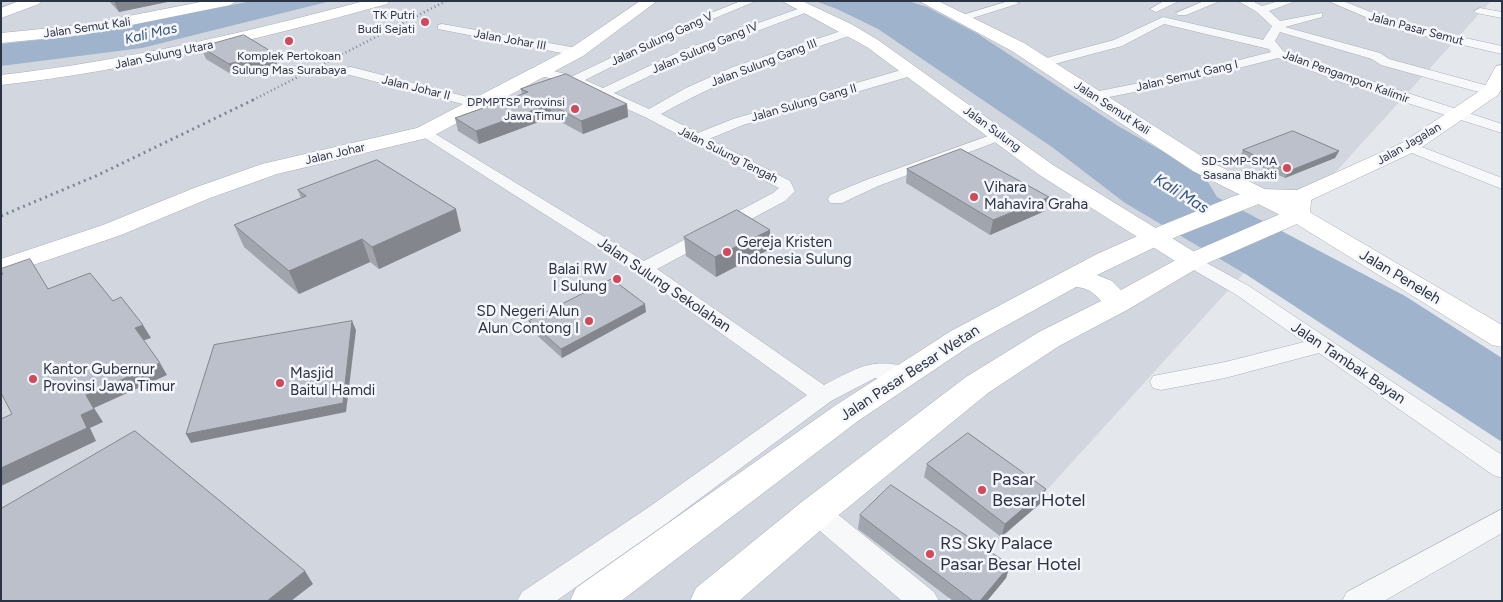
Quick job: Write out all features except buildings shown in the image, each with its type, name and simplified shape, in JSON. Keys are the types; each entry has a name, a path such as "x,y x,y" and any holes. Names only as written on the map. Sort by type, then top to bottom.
{"street":[{"path":"1,13 34,1"},
{"name":"Jalan Semut Kali","path":"1,38 82,30 230,1"},
{"name":"Jalan Sulung Utara","path":"1,80 102,68 183,52 382,1"},
{"name":"Jalan Johar","path":"1,268 112,230 270,169 424,133 482,105 577,52 650,1"},
{"name":"Jalan Sulung Gang V","path":"574,80 675,32 751,1"},
{"name":"Jalan Sulung","path":"789,1 809,8 884,50 999,136 1200,257"},
{"path":"1156,8 1174,1"},
{"path":"1182,13 1215,1"},
{"path":"1243,1 1261,10 1278,27 1376,56 1383,61 1497,85"},
{"path":"1261,10 1291,1"},
{"name":"Jalan Pasar Semut","path":"1333,1 1398,27 1502,50"},
{"name":"Jalan Semut Kali","path":"930,2 963,18 1043,63 1251,199 1292,212"},
{"path":"963,18 1015,4"},
{"name":"Jalan Sulung Gang IV","path":"604,93 687,53 809,8"},
{"path":"1480,11 1502,15"},
{"path":"1278,27 1318,14"},
{"path":"1043,63 1118,43 1160,21 1220,32 1280,53"},
{"name":"Jalan Johar III","path":"442,27 577,52"},
{"name":"Jalan Pengampon Kalimir","path":"1278,27 1269,41 1280,53 1458,116 1502,129"},
{"name":"Jalan Sulung Gang III","path":"650,114 691,91 738,70 853,31"},
{"path":"1253,73 1280,53"},
{"name":"Jalan Semut Gang I","path":"1094,96 1172,81 1280,53"},
{"name":"Jalan Sulung Gang II","path":"696,139 738,122 913,71"},
{"name":"Jalan Johar II","path":"351,72 482,105"},
{"name":"Jalan Sulung Tengah","path":"542,72 574,80 650,114 784,184 787,191 694,244 644,269"},
{"name":"Jalan Jagalan","path":"1292,212 1409,147 1458,116 1497,85"},
{"name":"Jalan Sulung Sekolahan","path":"424,133 644,269 823,395"},
{"path":"836,199 872,183 999,136"},
{"path":"1409,147 1502,184"},
{"name":"Jalan Pasar Besar Wetan","path":"590,601 839,418 961,338 1106,258 1251,199"},
{"path":"710,601 816,512 977,385 1049,339 1117,304 1200,257 1292,212"},
{"name":"Jalan Peneleh","path":"1292,212 1502,338"},
{"name":"Jalan Tambak Bayan","path":"1200,257 1242,290 1502,468"},
{"path":"1069,278 1092,281 1102,285 1108,289 1117,304"},
{"path":"1161,382 1225,370 1321,345"},
{"path":"532,601 658,515 823,395 872,370 907,374"},
{"path":"816,512 924,601"},
{"path":"1357,601 1502,520"}],"shaded area":[{"path":"1,1 1491,1 946,601 1,601"}],"water":[{"name":"Kali Mas","path":"252,1 331,1 142,48 1,66 1,44 75,36"},
{"name":"Kali Mas","path":"815,1 908,1 927,7 978,34 1118,126 1203,174 1217,197 1405,296 1502,358 1502,442 1247,275 1125,203 1052,147 878,29 837,9"}],"railway":[{"path":"254,99 446,1"},
{"path":"1,216 98,175 254,99"}],"place":[{"name":"TK Putri Budi Sejati","path":"425,22"},
{"name":"Komplek Pertokoan Sulung Mas Surabaya","path":"289,41"},
{"name":"DPMPTSP Provinsi Jawa Timur","path":"575,109"},
{"name":"SD-SMP-SMA Sasana Bhakti","path":"1287,168"},
{"name":"Vihara Mahavira Graha","path":"974,197"},
{"name":"Gereja Kristen Indonesia Sulung","path":"727,252"},
{"name":"Balai RW I Sulung","path":"617,279"},
{"name":"SD Negeri Alun Alun Contong I","path":"589,321"},
{"name":"Kantor Gubernur Provinsi Jawa Timur","path":"33,379"},
{"name":"Masjid Baitul Hamdi","path":"280,383"},
{"name":"Pasar Besar Hotel","path":"982,490"},
{"name":"RS Sky Palace Pasar Besar Hotel","path":"930,554"}]}
